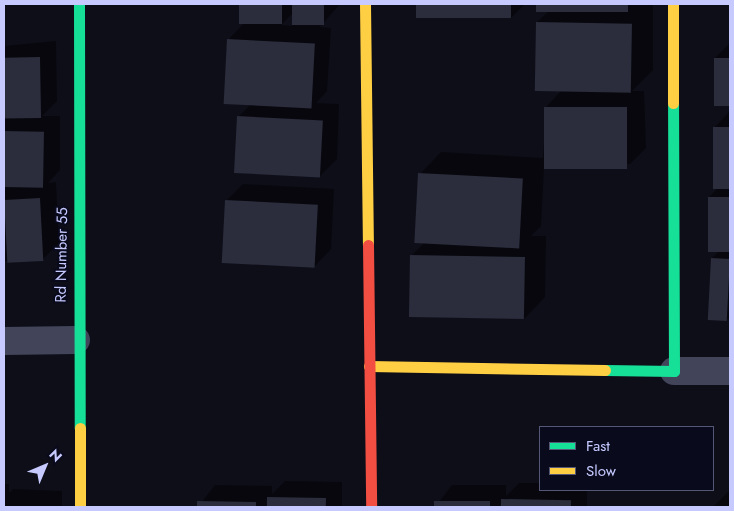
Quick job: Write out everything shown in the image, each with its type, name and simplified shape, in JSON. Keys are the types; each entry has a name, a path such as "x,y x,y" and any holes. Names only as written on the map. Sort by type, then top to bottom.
{"street":[{"name":"Rd Number 55","path":"79,4 76,340 80,507"},
{"path":"365,4 371,507"},
{"path":"673,4 674,371"},
{"path":"4,341 76,340"},
{"path":"369,366 730,371"}],"building":[{"path":"239,4 282,4 282,24 239,24"},
{"path":"292,4 324,4 324,25 292,25"},
{"path":"416,4 511,4 511,18 416,18"},
{"path":"536,4 628,4 628,12 536,12"},
{"path":"536,22 632,24 631,93 535,91"},
{"path":"227,39 315,44 311,109 224,104"},
{"path":"40,57 41,118 5,119 4,58"},
{"path":"714,58 730,58 730,106 714,106"},
{"path":"544,107 627,107 627,169 544,169"},
{"path":"237,116 323,121 320,177 234,173"},
{"path":"713,127 730,127 730,189 713,189"},
{"path":"4,131 44,132 43,188 4,187"},
{"path":"418,173 523,178 519,248 414,243"},
{"path":"708,197 730,197 730,252 708,252"},
{"path":"40,198 43,261 7,263 4,200"},
{"path":"225,200 318,205 315,268 222,263"},
{"path":"410,255 525,257 524,319 409,317"},
{"path":"711,258 730,259 727,321 708,320"},
{"path":"267,497 326,498 326,507 267,507"},
{"path":"501,499 571,500 571,507 501,507"},
{"path":"197,501 256,502 256,507 197,507"},
{"path":"434,501 490,501 490,507 434,507"}],"traffic: fast":[{"path":"79,4 80,428"},
{"path":"605,370 674,371 673,103"}],"traffic: slow":[{"path":"365,4 368,245"},
{"path":"673,4 673,103"},
{"path":"369,366 605,370"},
{"path":"80,428 80,507"}],"traffic: jam":[{"path":"368,245 371,507"}]}
